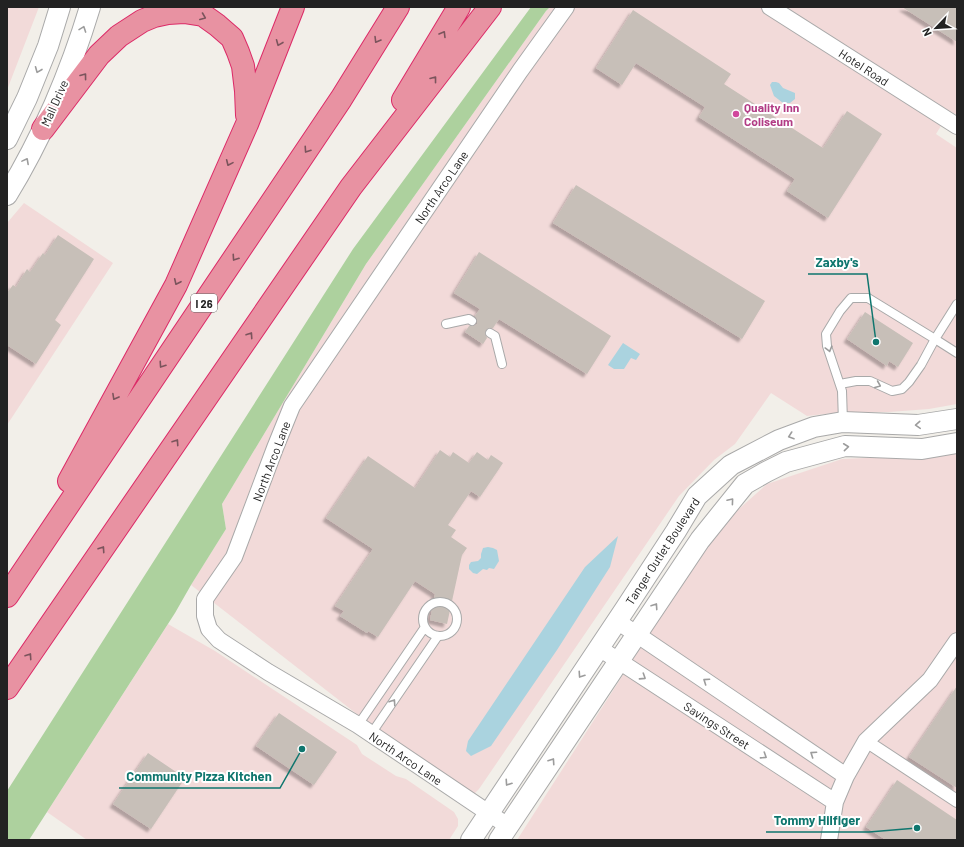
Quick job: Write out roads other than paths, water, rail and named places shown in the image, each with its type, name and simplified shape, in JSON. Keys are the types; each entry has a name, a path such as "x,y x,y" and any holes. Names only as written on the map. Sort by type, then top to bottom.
{"highway":[{"path":"7,596 176,285 247,124 293,7"},
{"name":"I 26","path":"7,596 337,106 398,7"},
{"path":"351,187 459,7"},
{"path":"7,688 351,187 490,7"},
{"path":"43,129 99,55 120,36 154,16 184,12 202,15 232,38 242,66 246,91 247,124"}],"street":[{"path":"7,139 27,98 46,53 60,7"},
{"name":"Mall Drive","path":"7,195 43,129 66,76 86,23 90,7"},
{"name":"North Arco Lane","path":"504,833 488,813 364,729 268,672 219,640 209,629 205,616 205,599 234,557 292,406 566,7"},
{"name":"Hotel Road","path":"770,7 957,126"},
{"name":"Tanger Outlet Boulevard","path":"471,840 617,621 697,496 731,465 779,440 814,428 844,422 918,425 957,419"},
{"name":"Tanger Outlet Boulevard","path":"504,833 700,540 745,484 786,462 845,446 922,448 957,443"},
{"path":"617,621 846,776"},
{"path":"829,840 835,802 846,776 866,741 930,680 957,641"},
{"name":"Savings Street","path":"599,648 835,802"},
{"path":"866,741 957,801"}],"lane":[{"path":"844,422 842,391 827,346 826,334 840,311 851,298 868,298 957,353"},
{"path":"840,384 856,381 870,381 892,391 902,389 921,365 957,304"},
{"path":"446,324 469,319 472,321"},
{"path":"490,333 495,336 502,364"},
{"path":"444,602 453,609 456,614 456,625 453,630 444,636 433,634 425,627 423,617 425,611 433,603 444,602"},
{"path":"364,729 425,627"},
{"path":"364,729 438,636"}],"water":[{"path":"772,82 779,83 783,88 795,93 795,99 790,103 783,103 774,96 770,85"},
{"path":"623,343 640,354 636,360 631,358 624,369 614,369 608,365"},
{"path":"618,536 610,567 557,650 491,746 471,756 466,751 468,741 585,567"},
{"path":"488,547 497,550 499,561 494,569 483,569 477,574 473,573 469,569 469,565 471,562 478,561 481,558 483,548"}],"place":[{"name":"Quality Inn Coliseum","path":"736,114"},
{"name":"Zaxby's","path":"876,342"},
{"name":"Community Pizza Kitchen","path":"302,749"},
{"name":"Tommy Hilfiger","path":"917,828"}]}
